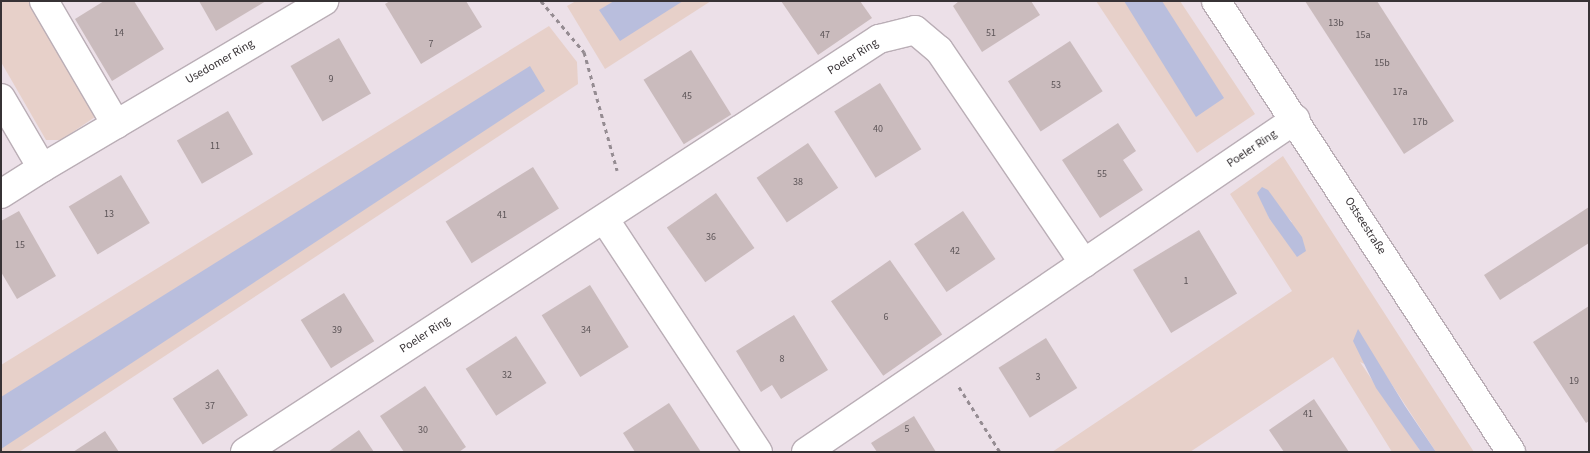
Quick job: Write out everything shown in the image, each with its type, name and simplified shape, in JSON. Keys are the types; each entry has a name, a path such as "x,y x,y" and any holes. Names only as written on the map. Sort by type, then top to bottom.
{"street":[{"path":"44,1 116,124"},
{"name":"Usedomer Ring","path":"1,194 324,1"},
{"name":"Ostseestraße","path":"1216,1 1296,119 1511,452"},
{"name":"Poeler Ring","path":"245,452 879,39 915,30 939,50 1084,263"},
{"path":"1,98 42,168"},
{"name":"Poeler Ring","path":"806,452 1296,119"},
{"path":"616,212 758,452"}],"path":[{"path":"541,1 584,52 616,212"},
{"path":"942,361 1000,452"}],"shaded area":[{"path":"1,1 30,1 98,115 61,140 46,140 1,62"},
{"path":"576,1 711,1 605,69 567,6"},
{"path":"1096,1 1180,1 1255,114 1197,153"},
{"path":"549,26 577,62 578,84 19,452 1,452 1,365"},
{"path":"1283,156 1474,452 1436,452 1385,374 1360,362 1421,452 1392,452 1333,357 1190,452 1052,452 1292,291 1230,194","holes":["1274,201 1292,222 1269,218 1263,202"]}],"water":[{"path":"614,1 683,1 620,41 599,10"},
{"path":"1124,1 1162,1 1224,98 1196,117"},
{"path":"530,66 545,91 1,449 1,397"},
{"path":"1262,187 1268,190 1302,237 1306,251 1297,257 1269,218 1257,193"},
{"path":"1358,329 1405,406 1436,452 1421,452 1376,388 1353,341"}],"building":[{"path":"104,1 134,1 164,49 112,81 75,19"},
{"path":"199,1 266,1 216,31"},
{"path":"390,1 466,1 482,27 421,64 385,4"},
{"path":"781,1 860,1 872,18 818,55"},
{"path":"959,1 1031,1 1040,15 982,52 953,6"},
{"path":"1305,1 1377,1 1454,121 1404,154"},
{"path":"339,38 371,93 323,121 291,66"},
{"path":"1070,41 1103,91 1041,132 1008,81"},
{"path":"691,50 731,114 684,144 644,80"},
{"path":"880,83 921,149 876,178 834,112"},
{"path":"228,111 253,154 202,184 177,140"},
{"path":"1118,123 1136,151 1123,160 1143,190 1100,218 1062,160"},
{"path":"808,143 838,188 787,222 757,178"},
{"path":"533,167 559,209 472,263 446,222"},
{"path":"121,175 150,223 98,254 69,206"},
{"path":"716,193 754,248 705,282 667,227"},
{"path":"1589,207 1589,243 1500,300 1484,275"},
{"path":"19,211 56,276 17,299 1,272 1,221"},
{"path":"963,211 995,259 947,292 914,244"},
{"path":"1199,230 1237,293 1171,333 1133,270"},
{"path":"890,260 942,335 883,376 831,301"},
{"path":"590,285 629,347 580,377 542,315"},
{"path":"344,293 374,341 331,368 301,320"},
{"path":"1589,306 1589,421 1586,423 1533,342"},
{"path":"794,315 828,370 781,399 772,385 761,392 736,351"},
{"path":"516,336 546,383 496,416 466,369"},
{"path":"1046,338 1077,388 1030,418 999,368"},
{"path":"218,369 248,415 203,445 173,398"},
{"path":"425,386 466,447 459,452 404,452 380,416"},
{"path":"1314,399 1349,452 1284,452 1269,430"},
{"path":"669,403 701,452 635,452 623,433"},
{"path":"914,416 936,452 877,452 871,443"},
{"path":"359,430 374,452 328,452"},
{"path":"105,431 119,452 73,452"}]}
